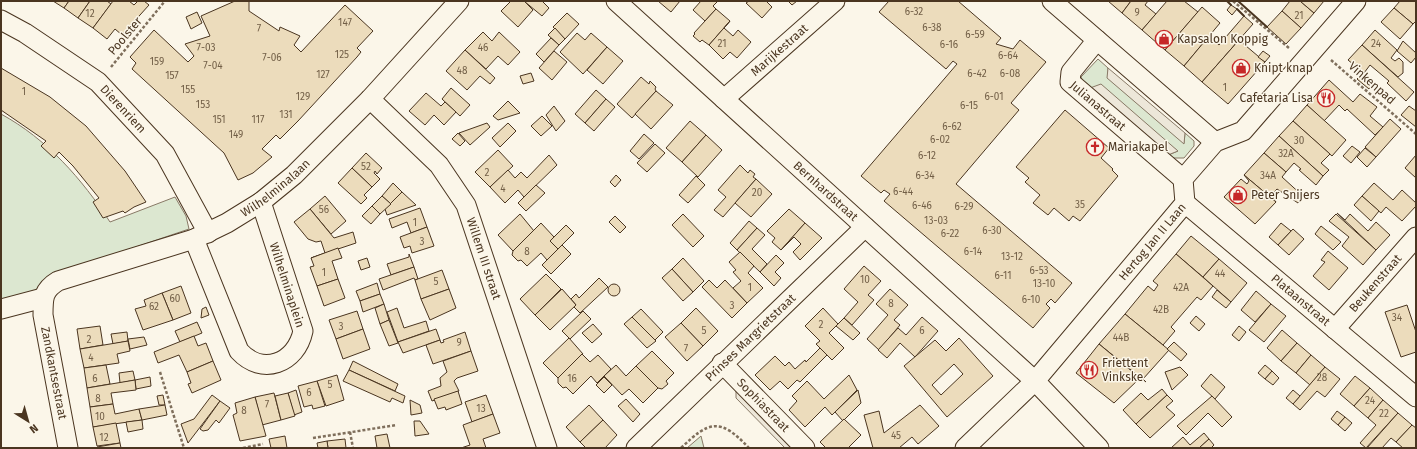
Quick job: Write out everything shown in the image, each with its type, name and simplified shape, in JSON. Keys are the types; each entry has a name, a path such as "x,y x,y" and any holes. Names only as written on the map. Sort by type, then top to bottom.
{"street":[{"name":"Wilhelminalaan","path":"43,298 49,287 58,281 201,236 260,202 294,175 370,99 459,1"},
{"name":"Bernhardstraat","path":"616,1 1035,381 1099,448"},
{"name":"Marijkestraat","path":"724,99 835,1"},
{"path":"1183,179 1214,142 1243,131 1315,46 1356,1"},
{"path":"1058,3 1097,40 1214,142"},
{"name":"Dierenriem","path":"1,20 25,33 98,82 165,154 201,236"},
{"name":"Julianastraat","path":"1097,40 1070,72 1070,82 1183,179"},
{"name":"Willem III straat","path":"370,99 439,165 466,205 547,448"},
{"name":"Hertog Jan II Laan","path":"965,448 1035,381 1185,203 1183,179"},
{"name":"Wilhelminaplein","path":"201,236 239,351 246,359 258,364 271,364 283,361 294,353 301,342 303,331 260,202"},
{"name":"Plataanstraat","path":"1185,203 1416,397"},
{"name":"Prinses Margrietstraat","path":"636,448 722,363 865,227"},
{"name":"Beukenstraat","path":"1335,329 1416,237"},
{"path":"1,309 43,298"},
{"name":"Zandkantsestraat","path":"43,298 43,315 68,448"},
{"name":"Sophiastraat","path":"722,363 805,448"}],"path":[{"name":"Poolster","path":"98,82 166,1"},
{"path":"1232,1 1303,60"},
{"name":"Vinkenpad","path":"1315,46 1416,134"},
{"path":"160,372 184,448"},
{"path":"313,438 397,425"},
{"path":"681,448 704,428 714,426 725,428 738,437 748,448"},
{"path":"350,432 353,448"},
{"path":"243,448 264,444"}],"green space":[{"path":"1098,59 1108,68 1108,78 1184,143 1185,133 1194,141 1194,146 1184,158 1172,158 1168,155 1178,151 1083,82 1081,77"},
{"path":"1,114 34,135 62,161 88,190 110,222 175,197 186,216 189,229 133,248 37,294 1,301"},
{"path":"701,436 704,448 687,448"}],"shaded area":[{"path":"1108,68 1185,133 1184,144 1107,78"},
{"path":"1101,84 1178,151 1168,155 1090,88"},
{"path":"736,388 794,448 785,448 736,398"}],"building":[{"path":"53,1 69,1 64,8"},
{"path":"69,1 90,1 78,18 64,8"},
{"path":"90,1 107,1 111,4 93,28 78,18"},
{"path":"113,1 129,1 134,5 138,1 144,1 149,5 122,35 115,29 107,39 93,28"},
{"path":"235,1 249,1 249,11 279,31 280,27 300,36 294,45 301,52 345,5 373,31 357,48 361,52 357,57 298,121 280,139 276,135 262,149 272,157 253,173 238,180 224,153 132,69 136,63 130,57 154,30 188,62 194,56 185,44 210,36 201,16"},
{"path":"511,1 524,1 533,10 518,27 501,11"},
{"path":"524,1 542,1 549,8 542,16"},
{"path":"658,1 680,1 671,12"},
{"path":"701,1 718,1 713,6 716,9 705,21 693,10"},
{"path":"749,1 766,1 772,7 762,18 746,3"},
{"path":"788,1 797,1 792,5"},
{"path":"889,1 958,1 1001,38 996,44 1013,49 1020,40 1046,62 1011,103 1019,110 956,184 1072,283 1055,303 1051,299 1046,304 1050,308 1033,328 884,201 890,194 884,190 881,193 861,176 957,64 953,61 946,69 879,12"},
{"path":"1108,1 1131,1 1122,13"},
{"path":"1131,1 1148,1 1145,5 1156,14 1142,30 1122,13"},
{"path":"1167,1 1184,1 1198,12 1165,50 1142,30"},
{"path":"1290,1 1300,1 1314,13 1301,28 1282,11"},
{"path":"1300,1 1324,1 1314,13"},
{"path":"1400,1 1416,1 1416,21 1413,24 1394,8"},
{"path":"1231,5 1237,9 1232,15 1227,10"},
{"path":"1202,7 1220,23 1184,66 1165,50"},
{"path":"1394,8 1413,24 1400,39 1381,22"},
{"path":"716,9 730,21 709,45 702,40 700,42 693,36 695,34 694,33"},
{"path":"1282,11 1301,28 1286,44 1267,27"},
{"path":"197,12 202,23 191,29 186,17"},
{"path":"567,13 579,24 565,39 553,27"},
{"path":"1244,16 1253,24 1202,82 1184,66 1209,36 1219,45"},
{"path":"730,21 724,28 733,36 738,30 751,42 737,58 730,52 723,59 709,45"},
{"path":"555,28 565,39 559,45 548,35"},
{"path":"1375,30 1397,50 1391,58 1395,61 1399,58 1403,62 1403,73 1398,77 1362,45"},
{"path":"483,32 492,41 499,32 520,52 508,65 498,56 486,69 465,50"},
{"path":"577,33 585,40 591,33 607,47 583,74 560,52"},
{"path":"551,38 559,45 544,62 536,54"},
{"path":"1239,40 1265,62 1228,104 1202,82"},
{"path":"1403,41 1416,53 1416,57 1411,63 1397,51"},
{"path":"1362,45 1414,92 1406,101 1387,83 1389,81 1370,65 1364,73 1348,60"},
{"path":"607,47 623,61 603,84 587,70"},
{"path":"465,50 495,78 490,84 480,76 467,90 446,71"},
{"path":"554,51 567,62 552,80 539,68"},
{"path":"1263,51 1270,56 1265,62 1258,57"},
{"path":"1,68 50,97 86,126 125,171 146,202 125,213 123,211 103,218 93,202 99,198 73,166 59,152 54,158 41,146 46,141 1,110"},
{"path":"531,73 534,81 523,84 520,76"},
{"path":"1360,76 1372,85 1369,89 1357,79"},
{"path":"641,77 649,84 650,81 656,87 656,91 632,118 617,104"},
{"path":"1329,80 1353,102 1360,94 1377,107 1370,116 1383,127 1375,135 1347,109 1345,111 1339,105 1324,121 1307,105"},
{"path":"451,88 470,105 460,116 442,99"},
{"path":"596,90 606,99 585,123 575,114"},
{"path":"656,91 673,105 651,129 635,114"},
{"path":"426,93 441,106 445,102 456,112 444,125 434,115 425,125 409,111"},
{"path":"606,99 615,107 594,131 585,123"},
{"path":"508,101 520,113 498,120 493,116"},
{"path":"1307,105 1346,140 1332,156 1293,121"},
{"path":"554,106 565,121 556,131 546,115"},
{"path":"1409,106 1416,111 1416,127 1401,115"},
{"path":"1065,110 1109,148 1101,158 1118,176 1080,221 1073,216 1069,221 1054,208 1048,215 1033,203 1040,195 1025,182 1029,178 1016,167"},
{"path":"542,116 552,126 541,136 531,126"},
{"path":"1390,119 1401,129 1376,157 1365,147"},
{"path":"690,121 706,135 682,162 666,148"},
{"path":"1293,121 1330,154 1321,163 1329,170 1323,176 1279,136"},
{"path":"487,123 490,127 470,145 459,133"},
{"path":"508,123 516,131 500,147 492,138"},
{"path":"458,133 465,141 460,146 452,139"},
{"path":"644,134 654,143 639,159 630,151"},
{"path":"706,135 722,150 698,177 682,162"},
{"path":"1279,136 1323,176 1316,185 1299,170 1301,169 1294,163 1286,172 1264,153"},
{"path":"655,144 665,153 647,172 637,163"},
{"path":"1352,146 1360,152 1351,163 1343,156"},
{"path":"1365,148 1376,157 1367,167 1357,157"},
{"path":"498,150 513,166 490,187 475,172"},
{"path":"366,153 382,168 377,174 375,171 374,173 380,179 372,187 352,168"},
{"path":"1264,153 1286,172 1282,177 1304,197 1298,203 1277,189 1271,195 1276,202 1244,175"},
{"path":"549,155 557,165 524,197 518,190 505,203 490,187 508,170 515,178 521,172 527,178"},
{"path":"1416,155 1416,178 1405,168"},
{"path":"740,165 748,173 750,170 755,174 753,177 756,179 723,217 714,210 726,197 718,190"},
{"path":"352,168 372,187 364,195 367,198 361,204 338,183"},
{"path":"616,175 621,180 615,187 610,182"},
{"path":"1244,175 1276,202 1255,224 1224,197 1241,179 1247,184 1249,181"},
{"path":"696,176 705,185 688,203 679,195"},
{"path":"756,179 772,194 751,217 735,203"},
{"path":"393,183 402,192 391,204 382,196"},
{"path":"1374,183 1393,200 1402,190 1416,203 1416,206 1402,221 1386,207 1381,213 1362,196"},
{"path":"536,185 545,193 526,211 518,203"},
{"path":"402,192 416,205 387,215 385,209"},
{"path":"325,196 346,221 331,234 310,209"},
{"path":"382,196 391,204 380,214 372,206"},
{"path":"1362,196 1379,211 1371,221 1354,205"},
{"path":"372,206 380,214 371,224 362,216"},
{"path":"420,208 427,227 411,233 407,222 392,228 389,219"},
{"path":"310,209 334,238 353,232 356,243 311,258 325,253 321,241 316,242 308,239 294,222"},
{"path":"789,209 805,223 781,250 772,242 775,238 767,231"},
{"path":"1337,213 1345,220 1350,214 1368,231 1376,222 1390,235 1376,250"},
{"path":"520,214 534,231 513,251 498,235"},
{"path":"683,214 704,236 693,247 672,225"},
{"path":"1336,214 1376,250 1363,265 1342,246 1349,237 1329,221"},
{"path":"615,216 626,227 620,233 609,222"},
{"path":"749,221 757,228 737,250 730,243"},
{"path":"541,223 554,237 550,241 558,249 547,260 541,253 527,266 521,260 518,261 512,255 513,251"},
{"path":"805,223 822,238 800,260 793,252 801,244 794,237 781,250"},
{"path":"1281,223 1291,231 1278,245 1269,237"},
{"path":"566,225 574,233 558,249 550,241"},
{"path":"1321,226 1341,242 1333,250 1315,234"},
{"path":"427,227 434,246 412,253 410,246 404,248 400,237"},
{"path":"757,228 765,235 752,249 767,264 760,272 737,250"},
{"path":"1293,229 1304,239 1289,255 1278,245"},
{"path":"1191,236 1219,259 1203,277 1176,254"},
{"path":"562,245 571,254 551,274 542,265"},
{"path":"338,248 342,258 332,261 338,279 317,286 310,267 314,266 311,258"},
{"path":"1328,251 1348,268 1329,290 1313,276 1325,262 1321,260"},
{"path":"740,252 754,266 748,273 763,288 747,303 733,288 741,281 733,272 736,270 729,262"},
{"path":"409,254 414,267 391,275 387,264 409,257"},
{"path":"1176,254 1213,286 1201,300 1197,297 1171,327 1175,331 1163,345 1125,314 1148,286 1154,291 1158,285 1153,281"},
{"path":"776,255 784,263 775,272 781,278 774,286 760,272"},
{"path":"367,258 370,267 361,270 358,261"},
{"path":"683,258 704,281 693,292 672,269"},
{"path":"1219,259 1247,283 1231,302 1203,277"},
{"path":"864,266 881,281 868,295 874,300 852,325 844,318 858,302 844,289"},
{"path":"414,267 418,279 415,280 414,278 383,290 379,279"},
{"path":"672,269 693,292 683,301 662,278"},
{"path":"442,270 449,289 421,299 415,280"},
{"path":"546,274 561,289 535,315 520,299"},
{"path":"599,278 608,287 580,313 574,307 576,305 571,299 576,294 579,298"},
{"path":"338,279 345,298 324,306 317,286"},
{"path":"709,280 717,288 725,280 747,303 732,318 702,287"},
{"path":"377,283 380,294 360,301 356,291"},
{"path":"616,284 619,285 619,295 612,296 609,295 608,288 609,285"},
{"path":"181,286 191,313 173,320 162,293"},
{"path":"449,289 456,308 430,320 421,299"},
{"path":"562,289 576,305 550,330 535,315"},
{"path":"890,289 908,305 894,320 900,325 879,350 867,339 888,315 876,304"},
{"path":"1217,290 1231,302 1226,308 1212,297"},
{"path":"1256,291 1271,304 1255,322 1241,310"},
{"path":"162,293 173,320 143,330 135,309 146,306 144,300"},
{"path":"380,294 384,304 363,312 360,301"},
{"path":"384,304 389,320 380,324 375,308"},
{"path":"1271,304 1286,316 1264,342 1249,330"},
{"path":"1407,305 1416,332 1416,352 1401,357 1385,312"},
{"path":"206,307 209,315 201,318 202,309"},
{"path":"397,308 404,328 426,321 429,331 398,342 387,312"},
{"path":"696,308 718,331 703,346 681,323"},
{"path":"823,308 838,324 829,333 844,348 832,360 816,344 820,341 805,326"},
{"path":"641,309 663,332 655,340 632,317"},
{"path":"357,311 363,329 336,339 329,320"},
{"path":"583,311 591,319 570,339 562,331"},
{"path":"1125,314 1169,350 1143,379 1146,382 1099,344"},
{"path":"1196,316 1205,324 1199,331 1190,323"},
{"path":"632,317 656,341 647,348 624,324"},
{"path":"922,317 938,331 915,357 900,343 887,358 878,350 898,328 906,335"},
{"path":"844,318 860,333 853,340 836,326"},
{"path":"389,320 398,343 389,346 380,324"},
{"path":"197,322 202,333 180,342 175,331"},
{"path":"681,323 703,346 687,361 665,337"},
{"path":"593,324 602,334 592,343 582,333"},
{"path":"100,326 103,345 80,349 77,329"},
{"path":"1239,326 1246,332 1239,341 1232,335"},
{"path":"363,329 370,349 343,359 336,339"},
{"path":"436,329 440,340 403,353 398,342"},
{"path":"1282,330 1297,343 1281,361 1267,348"},
{"path":"127,332 128,341 113,344 111,334"},
{"path":"465,332 471,351 433,364 426,345 440,340 441,343 444,342 443,340"},
{"path":"194,336 198,346 206,343 213,361 187,372 179,355 158,363 154,352"},
{"path":"144,337 147,345 130,349 128,339"},
{"path":"569,338 583,354 558,378 543,363"},
{"path":"959,338 993,376 947,417 904,366 935,340 946,351","holes":["954,364 963,374 941,395 932,385"]},
{"path":"128,341 130,351 117,354 119,363 84,368 80,349"},
{"path":"1174,342 1187,354 1181,361 1167,349"},
{"path":"1297,343 1311,355 1296,373 1281,361"},
{"path":"1099,344 1140,378 1114,403 1076,373"},
{"path":"820,348 827,355 800,382 797,380 788,389 780,381 770,390 755,375 775,356 785,366 789,362 795,369 805,360 806,362"},
{"path":"471,351 478,371 457,378 454,381 459,391 432,401 428,391 441,386 440,378 447,372 443,361"},
{"path":"652,351 674,373 666,381 668,384 662,389 658,388 636,366"},
{"path":"582,354 590,362 598,355 611,369 597,383 591,376 573,394 566,387 563,388 558,383 558,378"},
{"path":"1311,355 1325,367 1310,385 1296,373"},
{"path":"213,361 221,380 192,393 188,384 191,383 187,372"},
{"path":"353,361 398,384 395,391 349,370"},
{"path":"106,365 110,384 87,388 84,368"},
{"path":"616,365 626,376 636,366 658,388 643,403 629,389 622,395 604,376"},
{"path":"1265,365 1272,371 1265,379 1258,373"},
{"path":"1180,367 1188,375 1172,390 1165,372"},
{"path":"1325,367 1340,379 1325,397 1317,391 1300,410 1293,404"},
{"path":"349,370 405,396 403,403 392,398 390,402 343,381"},
{"path":"133,371 135,380 120,383 119,373"},
{"path":"1272,371 1279,378 1273,385 1265,379"},
{"path":"1211,374 1225,387 1215,399 1201,386"},
{"path":"337,375 344,400 326,406 317,381"},
{"path":"849,375 857,390 832,415 825,407 805,427 789,410 797,401 792,396 807,381 824,399"},
{"path":"1355,376 1370,388 1354,406 1340,394"},
{"path":"150,377 151,386 136,389 135,380"},
{"path":"604,377 612,385 604,393 596,385"},
{"path":"135,380 136,390 111,393 113,404 90,407 87,388"},
{"path":"317,381 325,406 313,409 312,405 304,407 298,386"},
{"path":"1370,388 1383,400 1368,418 1354,406"},
{"path":"1162,389 1167,395 1136,424 1123,410 1141,393 1148,400"},
{"path":"296,390 302,412 294,415 288,393"},
{"path":"858,390 861,403 843,421 835,412"},
{"path":"1293,390 1300,396 1293,404 1286,398"},
{"path":"458,391 462,404 446,410 445,407 438,409 434,399"},
{"path":"274,393 281,420 262,425 255,397"},
{"path":"288,393 295,416 281,420 275,396"},
{"path":"163,395 165,405 159,405 157,396"},
{"path":"212,395 220,401 188,443 181,424 194,419"},
{"path":"486,395 493,414 472,422 465,402"},
{"path":"1167,395 1173,401 1166,407 1175,415 1150,438 1136,424"},
{"path":"1212,396 1232,417 1222,427 1208,413 1186,435 1177,426"},
{"path":"255,397 266,436 240,441 233,415 237,413 235,403"},
{"path":"626,399 640,414 633,422 618,406"},
{"path":"410,400 420,405 422,413 411,415"},
{"path":"1383,400 1398,413 1366,448 1360,443 1376,425 1368,418"},
{"path":"220,401 230,408 219,423 216,420 208,430 203,431 200,429"},
{"path":"113,404 115,414 139,409 142,420 93,427 90,407"},
{"path":"165,405 167,415 142,420 139,409"},
{"path":"589,405 603,420 580,442 566,427"},
{"path":"920,405 939,426 918,444 912,437 899,448 873,448 864,415 879,411 884,433"},
{"path":"1337,411 1345,417 1338,425 1331,419"},
{"path":"1398,413 1412,425 1396,442 1391,438 1382,448 1367,448"},
{"path":"493,414 500,433 483,439 486,448 461,448 470,445 463,425"},
{"path":"1345,417 1352,423 1345,431 1338,425"},
{"path":"844,419 861,435 848,448 826,448 820,442"},
{"path":"142,420 143,429 128,432 126,422"},
{"path":"603,420 617,435 605,448 586,448 580,442"},
{"path":"414,421 420,421 429,434 415,436"},
{"path":"116,423 120,443 97,446 93,427"},
{"path":"1412,425 1416,428 1416,448 1403,448 1396,442"},
{"path":"1204,433 1209,439 1199,448 1171,448 1183,437 1190,445"},
{"path":"387,434 390,448 377,448 375,436"},
{"path":"285,436 287,448 271,448 269,439"},
{"path":"345,439 346,448 328,448 327,441"},
{"path":"1209,439 1214,445 1211,448 1199,448"},
{"path":"327,441 328,448 318,448 317,443"},
{"path":"120,443 121,448 97,448 97,447"}],"wall":[{"path":"1227,1 1231,5"},
{"path":"1238,1 1267,27"},
{"path":"1237,9 1244,16"}],"place":[{"name":"Kapsalon Koppig","path":"1164,39"},
{"name":"Knipt knap","path":"1241,68"},
{"name":"Cafetaria Lisa","path":"1326,98"},
{"name":"Mariakapel","path":"1095,147"},
{"name":"Peter Snijers","path":"1238,195"},
{"name":"Friettent Vinkske","path":"1089,370"}]}
